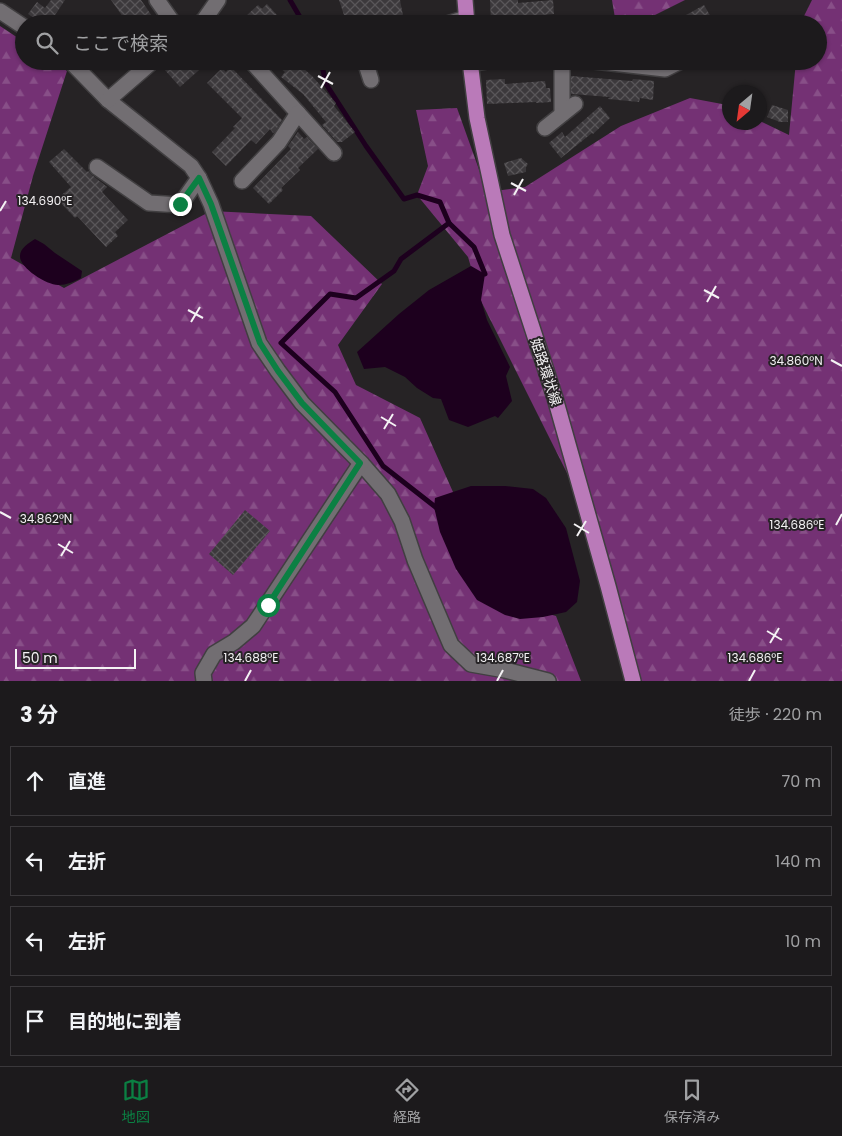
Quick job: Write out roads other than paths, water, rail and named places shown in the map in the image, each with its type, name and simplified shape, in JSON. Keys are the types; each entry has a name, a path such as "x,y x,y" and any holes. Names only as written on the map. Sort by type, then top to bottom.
{"main road":[{"path":"465,0 466,15"},
{"name":"姫路環状線","path":"471,70 477,118 502,234 555,398 633,681"}],"street":[{"path":"157,0 168,15"},
{"path":"208,15 218,0"},
{"path":"0,11 15,21"},
{"path":"79,70 108,100 191,166 199,178 211,204 260,343 302,403 388,494 402,520 414,560 451,645 471,664 548,681"},
{"path":"108,100 143,70"},
{"path":"260,70 334,153"},
{"path":"368,70 371,80"},
{"path":"562,70 562,114"},
{"path":"546,128 575,104"},
{"path":"242,181 279,142 298,113"},
{"path":"97,167 149,203 180,204 199,178"},
{"path":"204,681 203,673 214,654 234,642 253,626 360,463"}],"waterway":[{"path":"290,0 299,15"},
{"path":"323,70 326,84 366,146 404,199 417,195 440,202 449,223 474,247 485,274"},
{"path":"438,509 383,466 335,392 281,343 330,294 356,298 394,271 401,259 449,223"}]}
